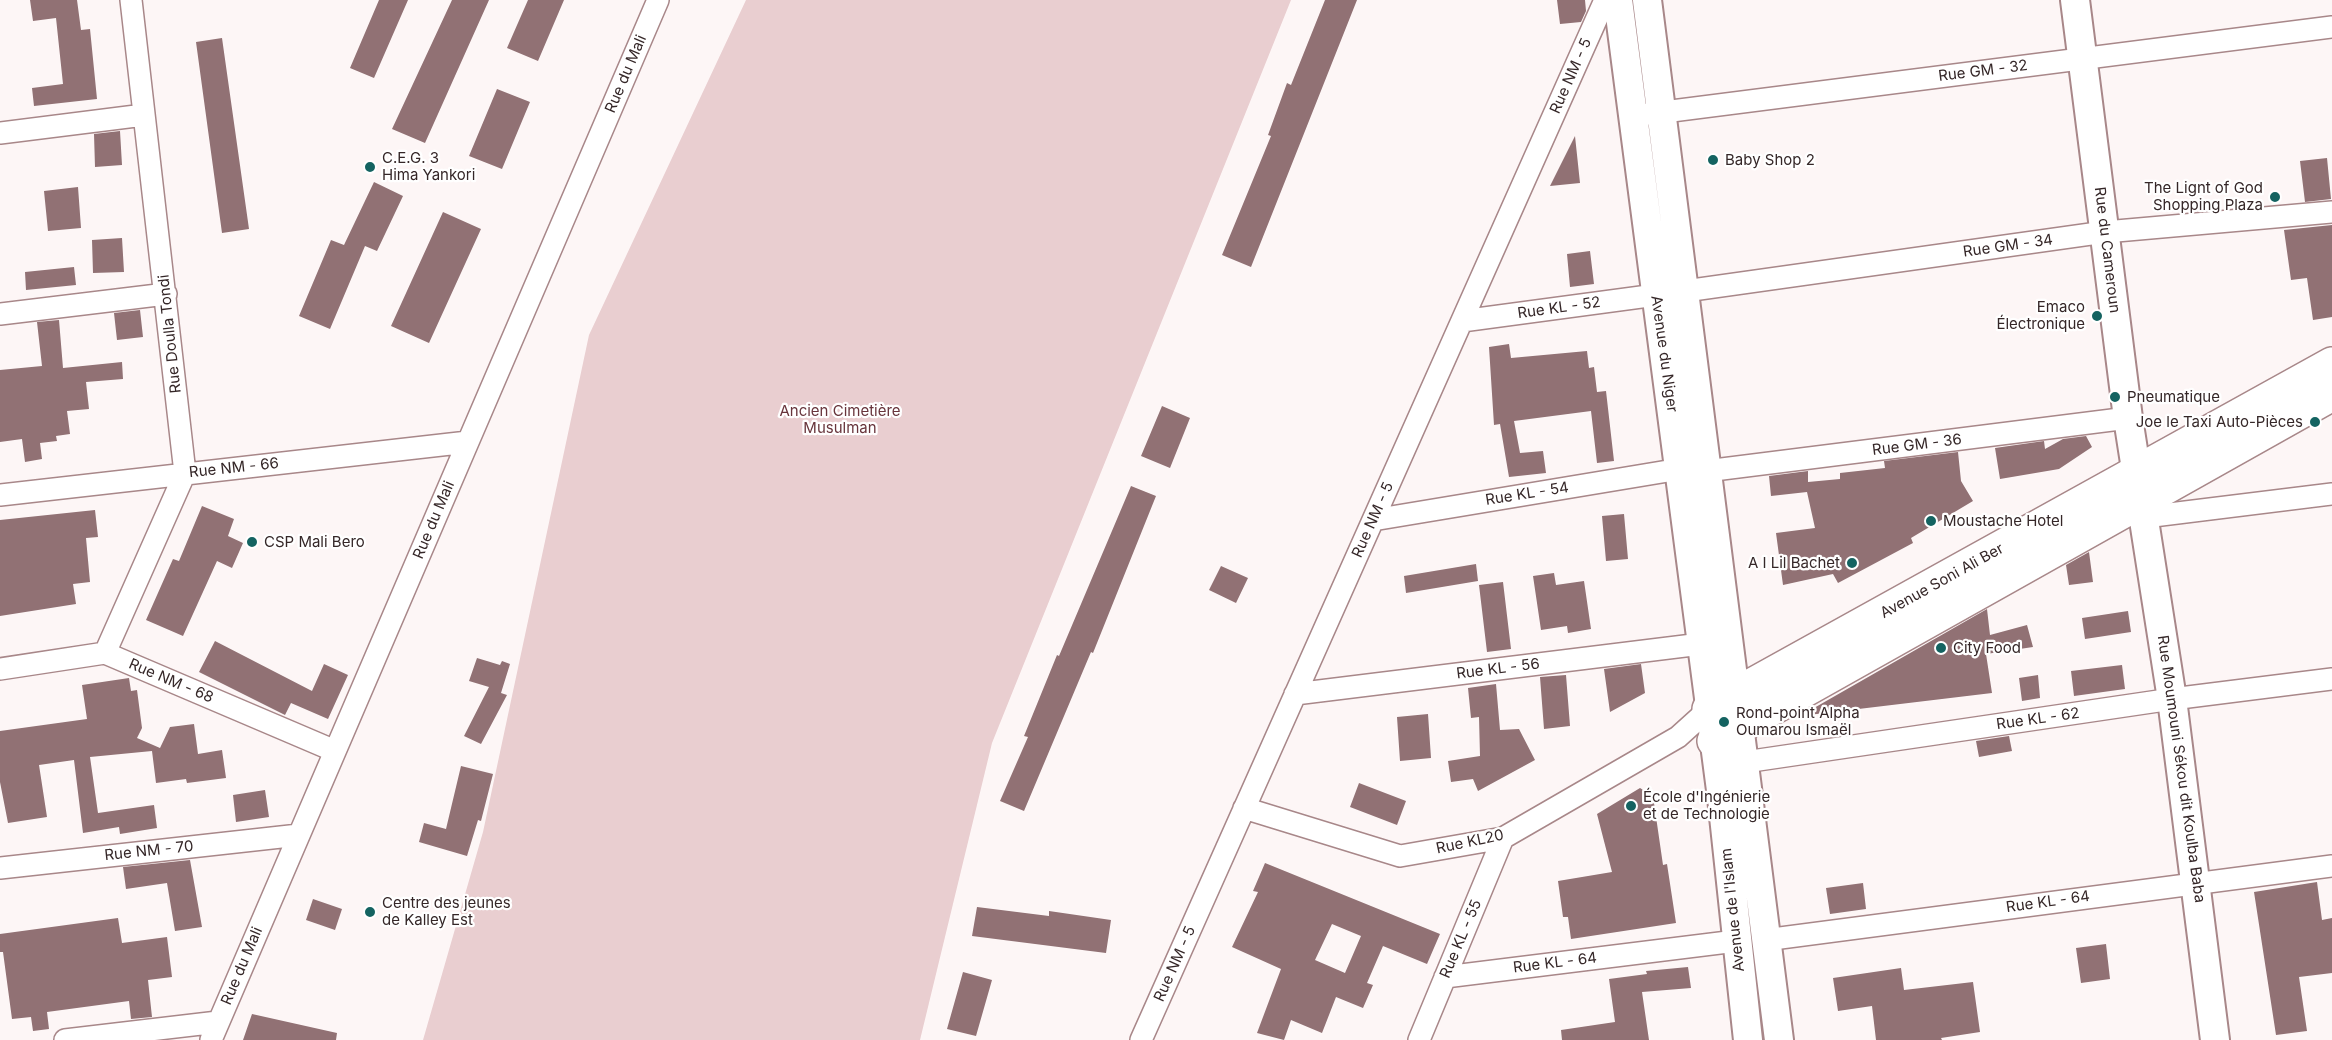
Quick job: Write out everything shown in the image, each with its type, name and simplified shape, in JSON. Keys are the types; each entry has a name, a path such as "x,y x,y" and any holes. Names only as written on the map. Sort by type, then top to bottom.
{"main road":[{"name":"Avenue du Niger","path":"1618,0 1656,294 1729,636 1723,702"},
{"name":"Avenue du Niger","path":"1647,0 1685,291 1701,644 1723,702"},
{"name":"Rue du Cameroun","path":"2075,0 2128,418 2142,496"},
{"name":"Avenue Soni Ali Ber","path":"1723,702 2142,496 2332,364"},
{"name":"Avenue Soni Ali Ber","path":"1727,734 2142,496 2332,394"},
{"name":"Rue Moumouni Sékou dit Koulba Baba","path":"2142,496 2197,882 2216,1040"},
{"name":"Avenue de l'Islam","path":"1723,702 1727,734 1736,941 1748,1040"},
{"name":"Avenue de l'Islam","path":"1727,734 1745,762 1779,1040"}],"street":[{"name":"Rue Doulla Tondi","path":"131,0 185,473"},
{"name":"Rue du Mali","path":"214,1031 658,0"},
{"name":"Rue NM - 5","path":"1141,1040 1605,0"},
{"name":"Rue GM - 32","path":"1634,117 2332,27"},
{"path":"0,133 144,115"},
{"name":"Rue GM - 34","path":"1685,291 2105,232 2332,212"},
{"path":"0,314 166,294"},
{"name":"Rue KL - 52","path":"1462,321 1656,294"},
{"name":"Rue GM - 36","path":"1693,470 2128,418"},
{"name":"Rue NM - 66","path":"0,495 468,442"},
{"name":"Rue KL - 54","path":"1373,520 1693,470"},
{"path":"0,669 105,653 185,473"},
{"path":"2142,496 2332,494"},
{"name":"Rue KL - 56","path":"1295,694 1701,644"},
{"name":"Rue NM - 68","path":"105,653 335,751"},
{"name":"Rue KL - 62","path":"1745,762 2172,699 2332,679"},
{"name":"Rue KL20","path":"1244,808 1400,856 1503,838 1678,737 1723,702"},
{"path":"1678,737 1727,734"},
{"name":"Rue NM - 70","path":"0,867 299,835"},
{"name":"Rue KL - 55","path":"1419,1040 1503,838"},
{"name":"Rue KL - 64","path":"1765,940 2332,866"},
{"name":"Rue KL - 64","path":"1445,977 1736,941"},
{"path":"66,1040 214,1031"}],"green space":[{"name":"Ancien Cimetière Musulman","path":"746,0 1291,0 992,743 920,1040 423,1040 483,832 589,335"}],"building":[{"path":"30,0 77,0 81,30 90,29 97,99 34,106 32,88 63,84 56,18 33,21"},
{"path":"379,0 408,0 374,78 350,68"},
{"path":"452,0 489,0 425,143 392,129"},
{"path":"528,0 564,0 538,61 507,48"},
{"path":"1325,0 1357,0 1251,267 1222,255 1271,136 1268,135 1287,83 1291,85"},
{"path":"1557,0 1585,0 1586,11 1581,22 1560,24"},
{"path":"222,38 249,229 222,233 196,42"},
{"path":"497,89 530,102 502,169 469,156"},
{"path":"120,131 122,165 95,167 94,134"},
{"path":"1575,136 1580,183 1550,186"},
{"path":"2327,158 2331,199 2305,202 2300,161"},
{"path":"374,182 403,196 377,251 365,246 330,329 299,316 331,240 344,245"},
{"path":"78,187 81,228 48,231 44,191"},
{"path":"443,212 481,229 429,343 391,326"},
{"path":"2332,225 2332,317 2313,320 2307,278 2291,280 2284,230"},
{"path":"122,238 124,272 93,273 92,240"},
{"path":"1590,251 1594,284 1570,287 1567,254"},
{"path":"74,267 76,285 26,290 25,272"},
{"path":"140,310 143,337 117,340 114,313"},
{"path":"59,320 63,368 122,362 123,379 86,382 89,409 67,411 70,434 56,436 57,441 40,443 42,459 25,462 22,439 0,442 0,370 42,366 37,322"},
{"path":"1509,344 1511,358 1587,351 1589,368 1594,367 1597,392 1606,391 1614,461 1597,463 1591,411 1514,421 1520,453 1543,451 1546,473 1509,477 1500,424 1494,425 1489,347"},
{"path":"1162,406 1190,418 1170,468 1141,456"},
{"path":"2086,436 2092,447 2059,469 2000,479 1995,448 2044,441 2045,449 2063,439"},
{"path":"1958,452 1961,481 1973,501 1911,538 1913,543 1838,583 1833,574 1783,585 1776,533 1815,528 1807,492 1771,496 1769,476 1808,471 1808,482 1840,479 1840,473 1885,468 1884,461"},
{"path":"1131,486 1156,496 1093,653 1091,652 1024,811 1000,801 1028,737 1024,736 1057,655 1059,656"},
{"path":"202,506 234,519 228,536 243,543 232,568 217,561 183,636 146,620 173,559 179,561"},
{"path":"95,510 98,537 86,538 90,582 73,584 76,604 0,616 0,520"},
{"path":"1624,514 1628,559 1606,561 1602,516"},
{"path":"2089,552 2093,582 2069,585 2066,565"},
{"path":"1476,564 1478,581 1406,593 1404,576"},
{"path":"1221,566 1248,578 1236,603 1209,590"},
{"path":"1554,573 1556,585 1584,581 1591,629 1568,633 1567,626 1541,630 1533,576"},
{"path":"1503,582 1511,649 1487,652 1479,585"},
{"path":"1987,609 1990,635 2027,625 2033,647 1986,654 1992,693 1800,716"},
{"path":"2128,611 2131,632 2085,639 2082,618"},
{"path":"215,641 312,691 324,664 348,675 328,719 291,703 285,715 199,672"},
{"path":"477,658 500,665 502,661 510,664 501,693 507,695 481,744 464,736 489,687 469,681"},
{"path":"1641,664 1645,693 1610,712 1604,669"},
{"path":"2122,665 2125,689 2074,696 2071,671"},
{"path":"1566,675 1570,726 1544,729 1540,677"},
{"path":"2038,675 2040,698 2022,701 2019,678"},
{"path":"129,678 131,691 137,690 142,728 137,738 160,748 170,727 194,724 198,754 222,750 226,778 187,783 186,779 156,783 152,751 90,757 98,813 154,805 157,828 120,834 119,827 83,833 74,760 39,765 47,817 8,823 0,782 0,731 87,719 82,685"},
{"path":"1496,684 1500,730 1519,729 1535,760 1478,791 1473,779 1451,782 1448,761 1480,756 1479,717 1471,718 1468,688"},
{"path":"1428,714 1431,758 1400,761 1397,717"},
{"path":"2009,736 2012,751 1979,757 1976,741"},
{"path":"461,766 493,774 481,821 478,820 467,856 419,842 424,823 446,829"},
{"path":"1359,783 1406,801 1397,825 1350,807"},
{"path":"1640,788 1653,796 1663,865 1667,864 1676,923 1571,939 1568,917 1563,917 1558,881 1612,872 1597,814"},
{"path":"265,790 269,817 236,822 233,795"},
{"path":"190,860 202,927 175,931 167,883 126,889 123,867"},
{"path":"1265,863 1440,934 1427,964 1383,946 1367,983 1373,985 1363,1008 1336,997 1322,1033 1291,1020 1284,1040 1257,1033 1281,969 1232,947 1258,892 1253,891","holes":["1332,924 1361,936 1345,973 1315,960"]},
{"path":"2317,882 2322,920 2332,918 2332,973 2299,977 2307,1031 2276,1035 2254,892"},
{"path":"1863,883 1866,909 1830,914 1826,888"},
{"path":"313,899 342,909 335,930 306,920"},
{"path":"977,907 1049,916 1049,911 1111,920 1106,953 972,936"},
{"path":"118,918 122,943 167,937 172,977 148,980 152,1017 131,1019 129,1001 47,1012 49,1029 33,1031 31,1017 12,1019 3,952 0,952 0,934"},
{"path":"2106,944 2110,979 2081,983 2076,948"},
{"path":"1688,967 1691,988 1642,992 1649,1040 1562,1040 1561,1030 1615,1022 1609,979 1647,974 1646,971"},
{"path":"1901,968 1904,990 1973,982 1980,1032 1941,1038 1942,1040 1876,1040 1872,1006 1838,1011 1833,978"},
{"path":"963,972 992,980 976,1036 947,1029"},
{"path":"252,1014 337,1033 336,1040 243,1040"}],"place":[{"name":"Baby Shop 2","path":"1713,160"},
{"name":"C.E.G. 3 Hima Yankori","path":"370,167"},
{"name":"The Lignt of God Shopping Plaza","path":"2275,197"},
{"name":"Emaco Électronique","path":"2097,316"},
{"name":"Pneumatique","path":"2115,397"},
{"name":"Joe le Taxi Auto-Pièces","path":"2315,422"},
{"name":"Moustache Hotel","path":"1931,521"},
{"name":"CSP Mali Bero","path":"252,542"},
{"name":"A I Lil Bachet","path":"1852,563"},
{"name":"City Food","path":"1941,648"},
{"name":"Rond-point Alpha Oumarou Ismaël","path":"1724,722"},
{"name":"École d'Ingénierie et de Technologie","path":"1631,806"},
{"name":"Centre des jeunes de Kalley Est","path":"370,912"}]}
